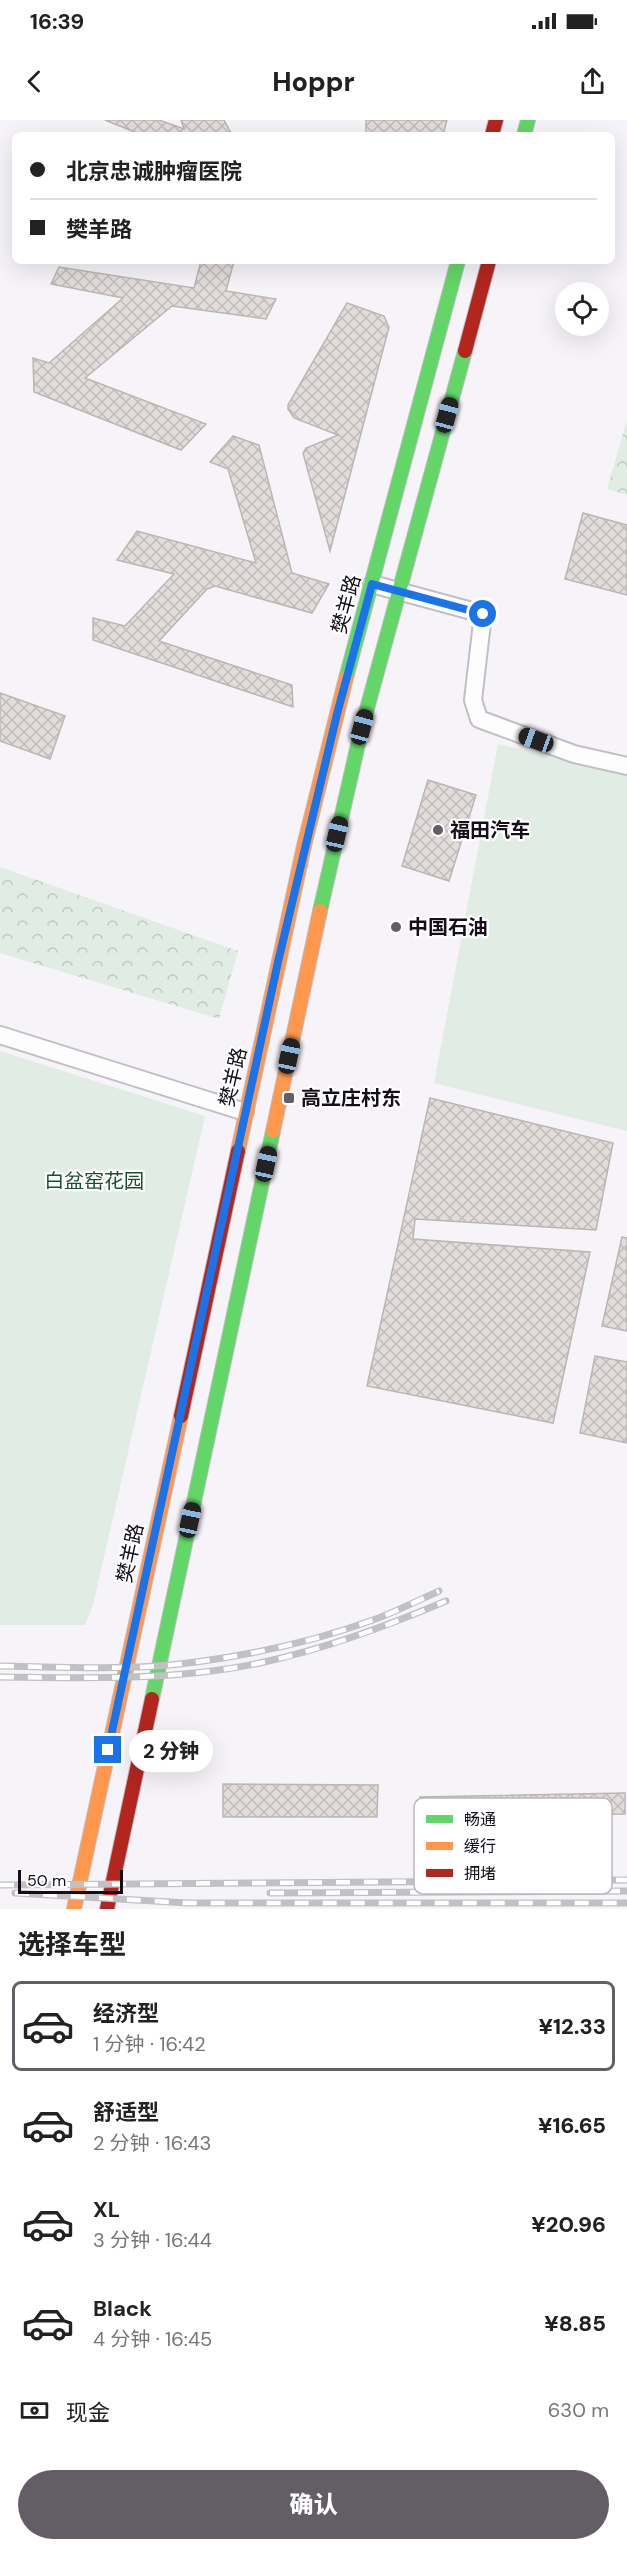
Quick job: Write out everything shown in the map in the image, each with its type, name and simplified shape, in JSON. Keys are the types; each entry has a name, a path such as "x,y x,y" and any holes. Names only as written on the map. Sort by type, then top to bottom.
{"main road":[{"name":"樊羊路","path":"74,1909 304,846 457,264"},
{"path":"107,1909 332,855 362,727 488,264"}],"street":[{"path":"372,584 483,614 473,700 479,719 574,754 627,766"},
{"path":"0,1035 246,1112"}],"green space":[{"path":"627,420 627,495 607,489"},
{"path":"498,744 627,774 627,1131 434,1083"},
{"path":"0,867 238,951 219,1019 0,953"},
{"name":"白盆窑花园","path":"0,1051 205,1116 93,1605 85,1625 0,1625"}],"building":[{"path":"105,120 159,120 184,129 181,120 224,120 230,132 135,132"},
{"path":"366,120 447,120 444,132 366,132"},
{"path":"200,264 233,264 226,291 276,299 266,319 172,306 85,378 206,424 181,450 34,392 33,358 49,363 123,298 51,284 59,267 194,288"},
{"path":"347,303 384,316 389,327 330,551 303,453 306,448 338,435 294,418 288,405"},
{"path":"233,436 259,445 292,573 329,584 312,613 215,586 207,589 159,641 292,685 293,707 93,640 93,618 125,626 174,574 117,560 137,531 256,563 228,469 210,462"},
{"path":"583,513 627,525 627,595 565,579"},
{"path":"0,693 65,716 50,759 0,741"},
{"name":"福田汽车","path":"428,780 476,795 449,881 402,866"},
{"path":"430,1098 613,1143 596,1230 415,1219 413,1239 590,1252 553,1423 367,1386"},
{"path":"622,1237 627,1238 627,1331 602,1326"},
{"path":"595,1356 627,1362 627,1443 580,1433"},
{"path":"223,1784 378,1785 377,1817 223,1817"},
{"path":"625,1793 625,1814 612,1814 612,1798 420,1797"}],"railway":[{"path":"0,1666 147,1667 241,1655 351,1628 390,1614 439,1591"},
{"path":"0,1677 133,1677 232,1668 334,1643 446,1601"},
{"path":"612,1880 627,1880"},
{"path":"0,1885 414,1882"},
{"path":"612,1891 627,1891"},
{"path":"270,1893 414,1892"},
{"path":"15,1893 188,1903 627,1903"}],"traffic: fast":[{"path":"525,132 528,120"},
{"path":"346,678 457,264"},
{"path":"320,911 362,727 465,351"},
{"path":"152,1699 273,1131"}],"traffic: slow":[{"path":"238,1151 304,846 346,678"},
{"path":"273,1131 320,911"},
{"path":"74,1909 181,1416"}],"traffic: jam":[{"path":"493,132 496,120"},
{"path":"465,351 488,264"},
{"path":"181,1416 238,1151"},
{"path":"107,1909 152,1699"}],"place":[{"name":"福田汽车","path":"438,830"},
{"name":"中国石油","path":"396,927"},
{"name":"高立庄村东","path":"289,1098"}],"route":[{"path":"108,1750 304,846 372,584 483,614"}]}
